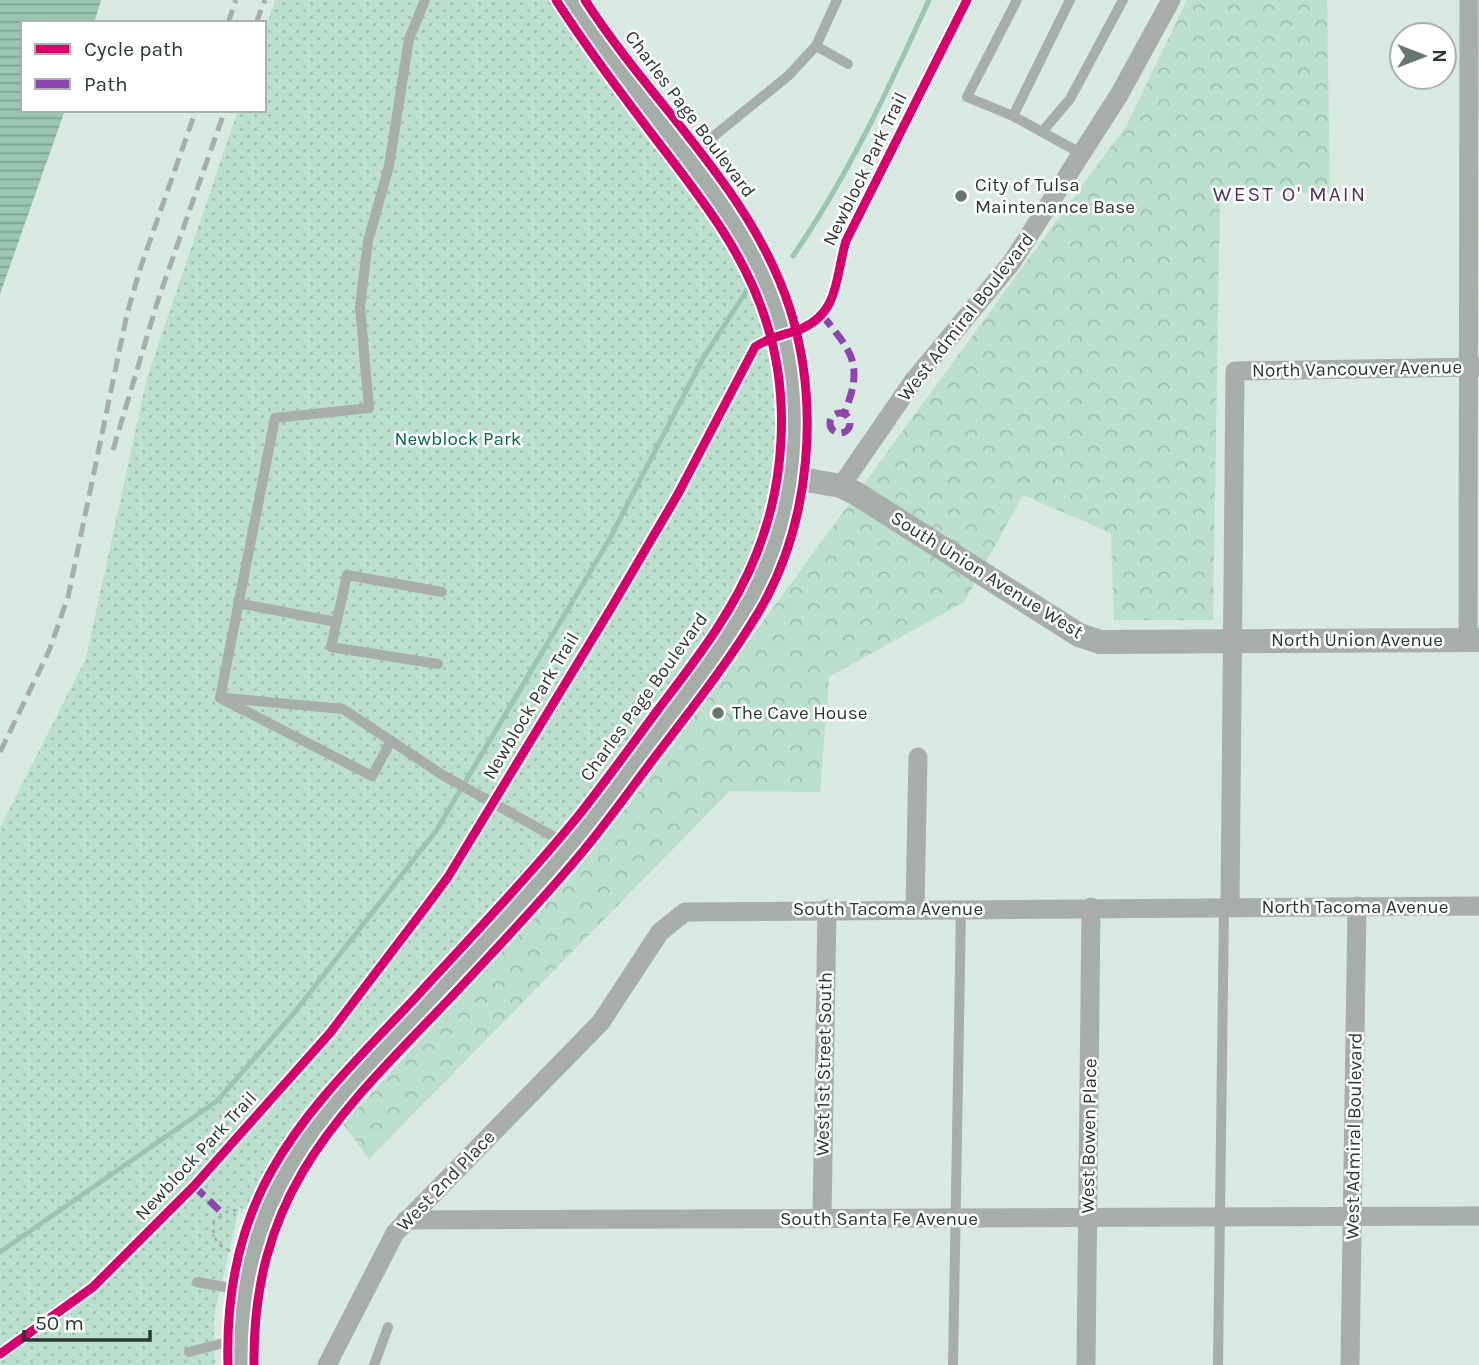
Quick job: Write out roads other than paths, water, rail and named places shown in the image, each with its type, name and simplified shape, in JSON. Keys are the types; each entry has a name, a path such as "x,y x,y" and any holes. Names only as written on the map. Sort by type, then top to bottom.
{"main road":[{"name":"Charles Page Boulevard","path":"241,1352 244,1290 257,1236 274,1192 318,1121 570,846 693,683 749,601 775,537 789,477 794,409 784,335 769,289 730,214 601,49 571,0"}],"street":[{"name":"West Admiral Boulevard","path":"841,486 914,380 1012,262 1082,154 1171,0"},
{"path":"1469,0 1473,640"},
{"name":"North Vancouver Avenue","path":"1235,641 1235,370 1473,367"},
{"name":"South Union Avenue West","path":"789,477 841,486 1079,635 1107,643 1235,641"},
{"name":"North Union Avenue","path":"1235,641 1473,640"},
{"path":"1227,907 1235,641"},
{"path":"915,908 918,757"},
{"name":"West Admiral Boulevard","path":"1350,1365 1357,906"},
{"name":"North Tacoma Avenue","path":"1227,907 1479,906"},
{"name":"West Bowen Place","path":"1086,1365 1091,907"},
{"name":"South Tacoma Avenue","path":"601,1022 660,932 678,916 696,910 1227,907"},
{"name":"West 1st Street South","path":"822,1219 827,909"},
{"name":"West 2nd Place","path":"332,1363 388,1245 406,1220 601,1022"},
{"name":"South Santa Fe Avenue","path":"406,1220 1479,1216"}],"lane":[{"path":"220,698 275,418 369,408 360,307 369,241 392,153 409,39 425,0"},
{"path":"687,158 788,76 816,46 837,0"},
{"path":"1017,0 967,97 1013,116 1082,154"},
{"path":"1013,116 1070,0"},
{"path":"1042,132 1070,99 1123,0"},
{"path":"816,46 848,64"},
{"path":"438,664 331,647 347,575 442,592"},
{"path":"238,603 336,622"},
{"path":"220,698 372,776 391,741"},
{"path":"220,698 343,709 444,776 570,846"},
{"path":"1219,1365 1227,907"},
{"path":"953,1365 961,909"},
{"path":"197,1282 244,1290"},
{"path":"374,1365 388,1326"},
{"path":"188,1352 241,1352"}],"waterway":[{"path":"793,256 850,163 929,0"},
{"path":"0,1252 217,1101 294,1013 436,831 609,540 702,360 747,290"}],"railway":[{"path":"229,21 236,0"},
{"path":"257,21 265,0"},
{"path":"0,752 49,651 68,597 127,314 195,112"},
{"path":"113,450 158,300 224,112"}],"place":[{"name":"City of Tulsa Maintenance Base","path":"961,196"},
{"name":"The Cave House","path":"718,713"}],"district":[{"name":"WEST O' MAIN","path":"1290,194"}],"park label":[{"name":"Newblock Park","path":"458,439"}]}
